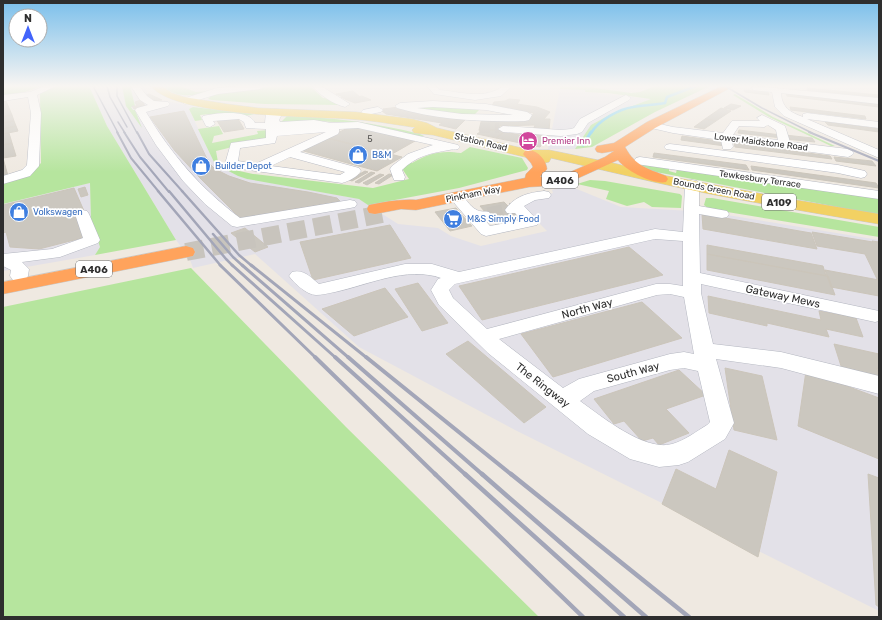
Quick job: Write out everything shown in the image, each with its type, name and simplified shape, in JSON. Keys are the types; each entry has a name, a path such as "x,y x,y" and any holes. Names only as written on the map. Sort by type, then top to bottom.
{"highway":[{"name":"A406","path":"583,165 620,149 651,126 673,115"},
{"name":"A406","path":"583,165 601,149 620,149"},
{"path":"620,149 625,160 631,166 658,178"},
{"path":"530,154 537,160 540,166 540,168 533,174 533,184"},
{"name":"Pinkham Way","path":"378,212 404,210 416,205 456,197 563,180 583,165"},
{"name":"Pinkham Way","path":"533,184 583,165"},
{"name":"A406","path":"3,288 183,249 11,277"}],"main road":[{"name":"Station Road","path":"368,115 392,121 394,124 423,131 433,131 459,144 530,154 544,160 583,165"},
{"name":"Bounds Green Road","path":"583,165 620,177 658,178 875,219"}],"street":[{"path":"3,180 26,173 33,166 36,115"},
{"path":"143,115 150,129 172,160 207,199 237,223 350,204"},
{"path":"271,115 271,133"},
{"path":"273,115 276,126 312,123 330,130"},
{"path":"436,115 475,123 526,118 527,115"},
{"path":"399,177 396,169 406,159 432,148 459,144 473,128 481,115"},
{"path":"499,128 562,133 573,132 584,121 595,115"},
{"path":"789,115 879,154"},
{"path":"795,115 879,125"},
{"path":"210,124 207,118 241,116 249,121 250,126 271,133"},
{"path":"727,154 726,137 736,122 763,121 784,127 785,145"},
{"path":"232,156 287,154 356,171 342,179 231,164 232,156 234,145 271,133 330,130 358,125 459,144"},
{"name":"Lower Maidstone Road","path":"651,126 848,153"},
{"path":"257,168 306,145 330,130"},
{"path":"833,135 872,140"},
{"path":"232,156 306,145"},
{"path":"670,147 838,169 861,174"},
{"path":"828,150 838,169"},
{"name":"Tewkesbury Terrace","path":"640,161 879,196"},
{"path":"456,197 480,215 486,231 532,222 514,208 533,184"},
{"name":"The Ringway","path":"691,237 655,234 449,280 444,283 440,290 446,301 495,348 597,427 639,451 659,456 679,454 716,432 722,423 706,357 692,285 692,184"},
{"path":"692,209 722,214"},
{"path":"3,260 54,254 92,240 82,214"},
{"path":"3,260 17,266 20,269 11,277"},
{"path":"298,276 316,290 348,284 405,269 432,269 459,278"},
{"name":"Gateway Mews","path":"692,285 875,316"},
{"name":"North Way","path":"484,337 496,332 656,290 692,285"},
{"name":"South Way","path":"563,400 587,385 670,362 706,357 781,360 879,385"}],"shaded area":[{"path":"102,115 192,115 214,162 238,176 359,199 398,224 438,228 451,236 481,246 547,231 523,207 524,203 553,193 552,190 567,185 621,207 709,212 879,240 879,611 515,430 359,347 255,254 193,268 189,257 176,240 107,126"},
{"path":"555,115 608,115 591,125 575,149 548,149"},
{"path":"90,183 91,220 100,247 95,255 3,271 3,204"}],"green space":[{"path":"40,115 102,115 107,126 176,240 95,255 100,247 91,220 90,183 3,204 3,182 28,176 41,163"},
{"path":"132,115 137,115 142,128"},
{"path":"192,115 200,115 202,120 195,121"},
{"path":"227,115 248,115 241,116"},
{"path":"447,115 474,115 471,118"},
{"path":"609,115 650,115 592,147 575,149 591,125"},
{"path":"766,115 770,115 835,146 831,146"},
{"path":"287,116 354,121 403,130 424,136 415,138 403,132 365,124 318,121 281,122"},
{"path":"219,126 223,134 214,136 212,143 258,134 257,131 269,130 269,138 216,151 218,162 214,162 198,129"},
{"path":"470,147 522,158 528,168 527,170 459,188 368,205 359,199 247,179 221,167 253,174 373,188 409,179 403,170 406,162 412,163 424,157 441,152 461,153"},
{"path":"636,163 669,168 669,171 676,173 677,169 879,198 879,215 656,172 641,168"},
{"path":"590,180 605,181 680,194 682,196 681,208 652,207 644,202 627,206 606,199 609,191 577,184"},
{"path":"706,198 879,227 879,237 709,209 704,205"},
{"path":"191,268 346,427 539,617 3,617 3,307"}],"building":[{"path":"12,115 14,121 3,123 3,117"},
{"name":"Builder Depot","path":"162,115 186,115 209,163 215,169 229,176 250,183 337,198 340,201 240,218 175,151 150,117"},
{"path":"392,115 448,115 467,118 456,129 439,125 442,123"},
{"path":"532,115 547,115 544,119 550,119 549,131 533,130 535,125 500,126 498,130 479,130 482,118 530,118"},
{"path":"711,115 725,115 716,121 705,119"},
{"path":"832,115 865,116 866,119"},
{"path":"237,117 244,129 224,132 216,119"},
{"path":"705,119 716,121 704,129 694,127"},
{"path":"14,121 16,126 3,129 3,123"},
{"path":"825,122 879,129 879,132 828,125"},
{"path":"16,126 18,131 3,134 3,129"},
{"path":"352,126 415,141 392,154 327,138"},
{"path":"479,130 498,130 504,132 496,138 477,134 480,132"},
{"path":"739,130 781,135 782,138 738,133"},
{"name":"Premier Inn","path":"504,132 530,137 532,133 548,134 540,147 496,138"},
{"path":"9,133 12,143 3,145 3,134"},
{"path":"785,135 812,138 815,142 786,139"},
{"path":"682,136 725,142 725,146 681,140"},
{"name":"B&M","path":"327,138 402,157 377,171 300,150"},
{"path":"12,143 16,156 3,158 3,145"},
{"path":"734,143 830,156 832,159 735,147"},
{"path":"654,153 746,165 749,170 653,157"},
{"path":"834,157 872,161 876,166 836,161"},
{"path":"3,158 8,176 3,177"},
{"path":"751,166 876,183 879,188 752,170"},
{"path":"365,171 368,172 352,181 349,180"},
{"path":"371,172 375,173 359,183 355,182"},
{"path":"380,174 384,175 367,185 363,183"},
{"path":"389,174 393,175 379,184 375,183"},
{"path":"85,187 88,195 81,197 78,189"},
{"path":"74,188 84,211 74,214 86,237 39,249 10,247 6,232 3,233 3,205"},
{"path":"504,202 522,220 496,225 480,206"},
{"name":"M&S Simply Food","path":"456,208 472,226 450,231 435,212"},
{"path":"702,214 811,233 817,249 703,229"},
{"path":"390,225 411,258 313,280 300,242"},
{"path":"245,228 268,247 255,252 231,233"},
{"path":"812,232 879,242 879,279 877,279 865,254 817,246"},
{"path":"707,245 823,266 826,276 707,254"},
{"path":"629,247 663,275 482,320 459,286"},
{"path":"707,254 828,276 835,295 707,270"},
{"path":"825,270 879,280 879,296 831,287"},
{"path":"418,283 448,323 422,331 395,289"},
{"path":"385,288 408,317 354,336 322,309"},
{"path":"708,296 821,320 819,311 856,318 863,337 826,329 829,337 767,323 767,326 709,313"},
{"path":"642,302 682,338 553,377 521,334"},
{"path":"468,341 546,407 524,423 446,354"},
{"path":"834,344 879,354 879,369 877,368 879,378 842,369"},
{"path":"725,368 762,376 777,440 734,430"},
{"path":"679,370 706,395 666,409 689,433 659,445 653,438 642,441 624,421 614,424 594,399"},
{"path":"806,371 879,398 879,459 798,426"},
{"path":"729,450 777,472 758,557 662,504 676,469 716,489"},
{"path":"868,474 879,478 879,607 876,605"}],"waterway":[{"path":"591,133 599,124 613,115"},
{"path":"583,145 591,132"}],"tunnel":[{"path":"480,128 499,128"},
{"path":"488,215 512,210"},
{"path":"186,252 382,214"}],"railway":[{"path":"108,115 118,133"},
{"path":"120,115 127,127"},
{"path":"127,115 137,133"},
{"path":"776,115 812,133"},
{"path":"118,122 125,133"},
{"path":"117,132 131,158 159,192"},
{"path":"124,132 140,157 169,192"},
{"path":"137,132 149,154 183,192"},
{"path":"809,132 879,161"},
{"path":"158,191 221,266"},
{"path":"169,191 232,265"},
{"path":"182,191 239,255 252,266"},
{"path":"213,234 243,266"},
{"path":"232,265 336,358"},
{"path":"242,265 349,358"},
{"path":"251,265 367,358"},
{"path":"221,266 316,358"},
{"path":"315,357 436,475"},
{"path":"335,357 466,475"},
{"path":"348,357 483,475"},
{"path":"366,357 512,475"},
{"path":"435,474 583,617"},
{"path":"465,474 624,617"},
{"path":"482,474 646,617"},
{"path":"511,474 689,617"}],"place":[{"name":"Premier Inn","path":"528,141"},
{"name":"B&M","path":"358,155"},
{"name":"Builder Depot","path":"201,166"},
{"name":"Volkswagen","path":"19,212"},
{"name":"M&S Simply Food","path":"453,219"}]}
